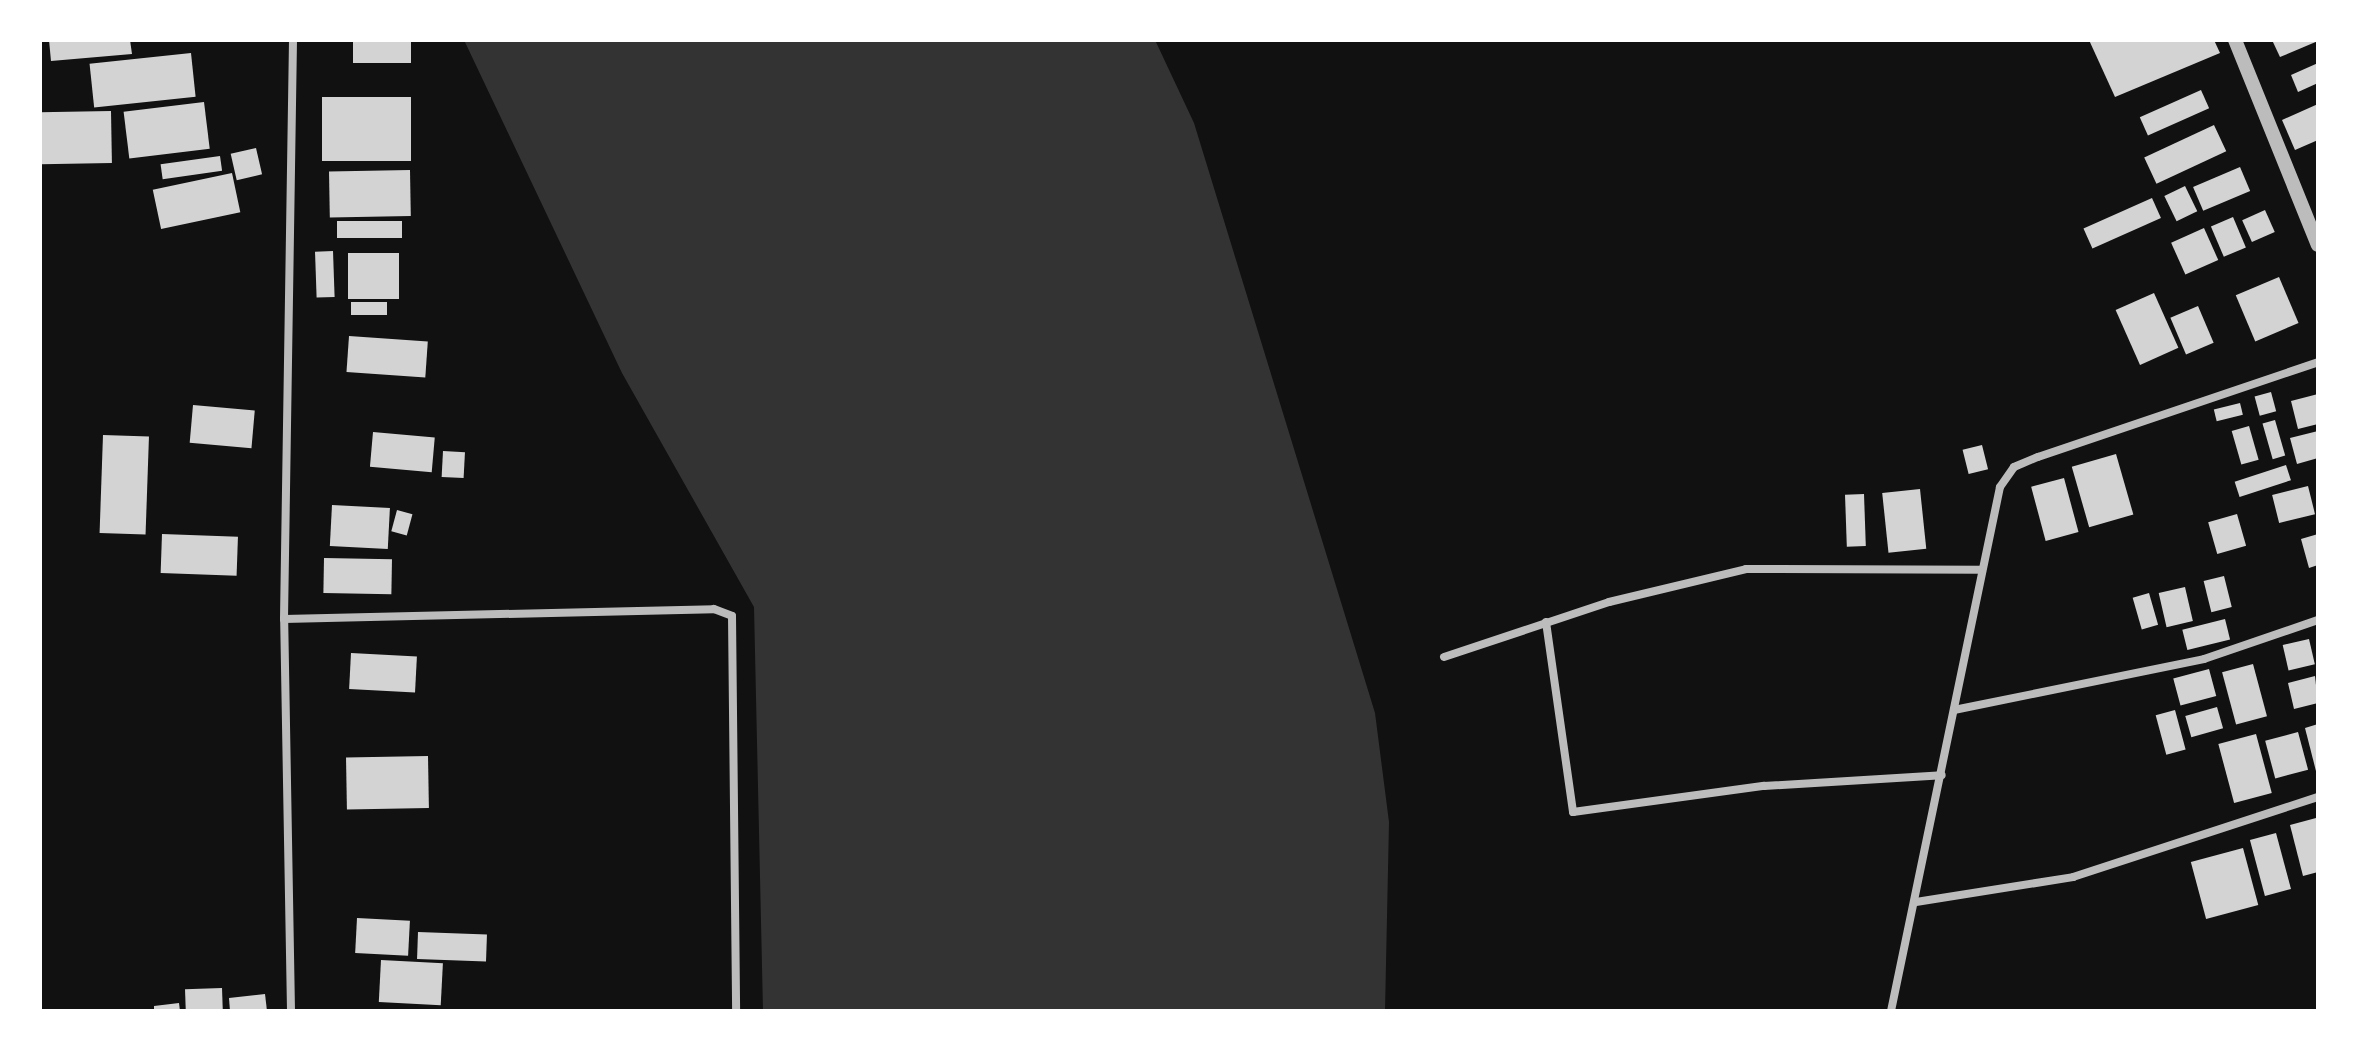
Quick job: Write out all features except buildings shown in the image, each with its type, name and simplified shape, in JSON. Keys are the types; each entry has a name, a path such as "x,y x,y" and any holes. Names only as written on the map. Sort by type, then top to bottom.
{"street":[{"path":"291,1011 284,619 293,40"},
{"path":"2235,40 2318,245"},
{"path":"1891,1011 2000,487 2014,467 2318,362"},
{"path":"1444,657 1546,622 1746,569 1982,570"},
{"path":"284,619 714,609 732,616 736,1011"},
{"path":"1954,710 2176,666 2318,620"},
{"path":"1546,622 1573,812 1764,786 1942,775"},
{"path":"1916,902 2073,877 2318,797"}],"shaded area":[{"path":"464,40 1155,40 1194,123 1375,713 1389,822 1385,1011 763,1011 754,607 622,373"}]}
